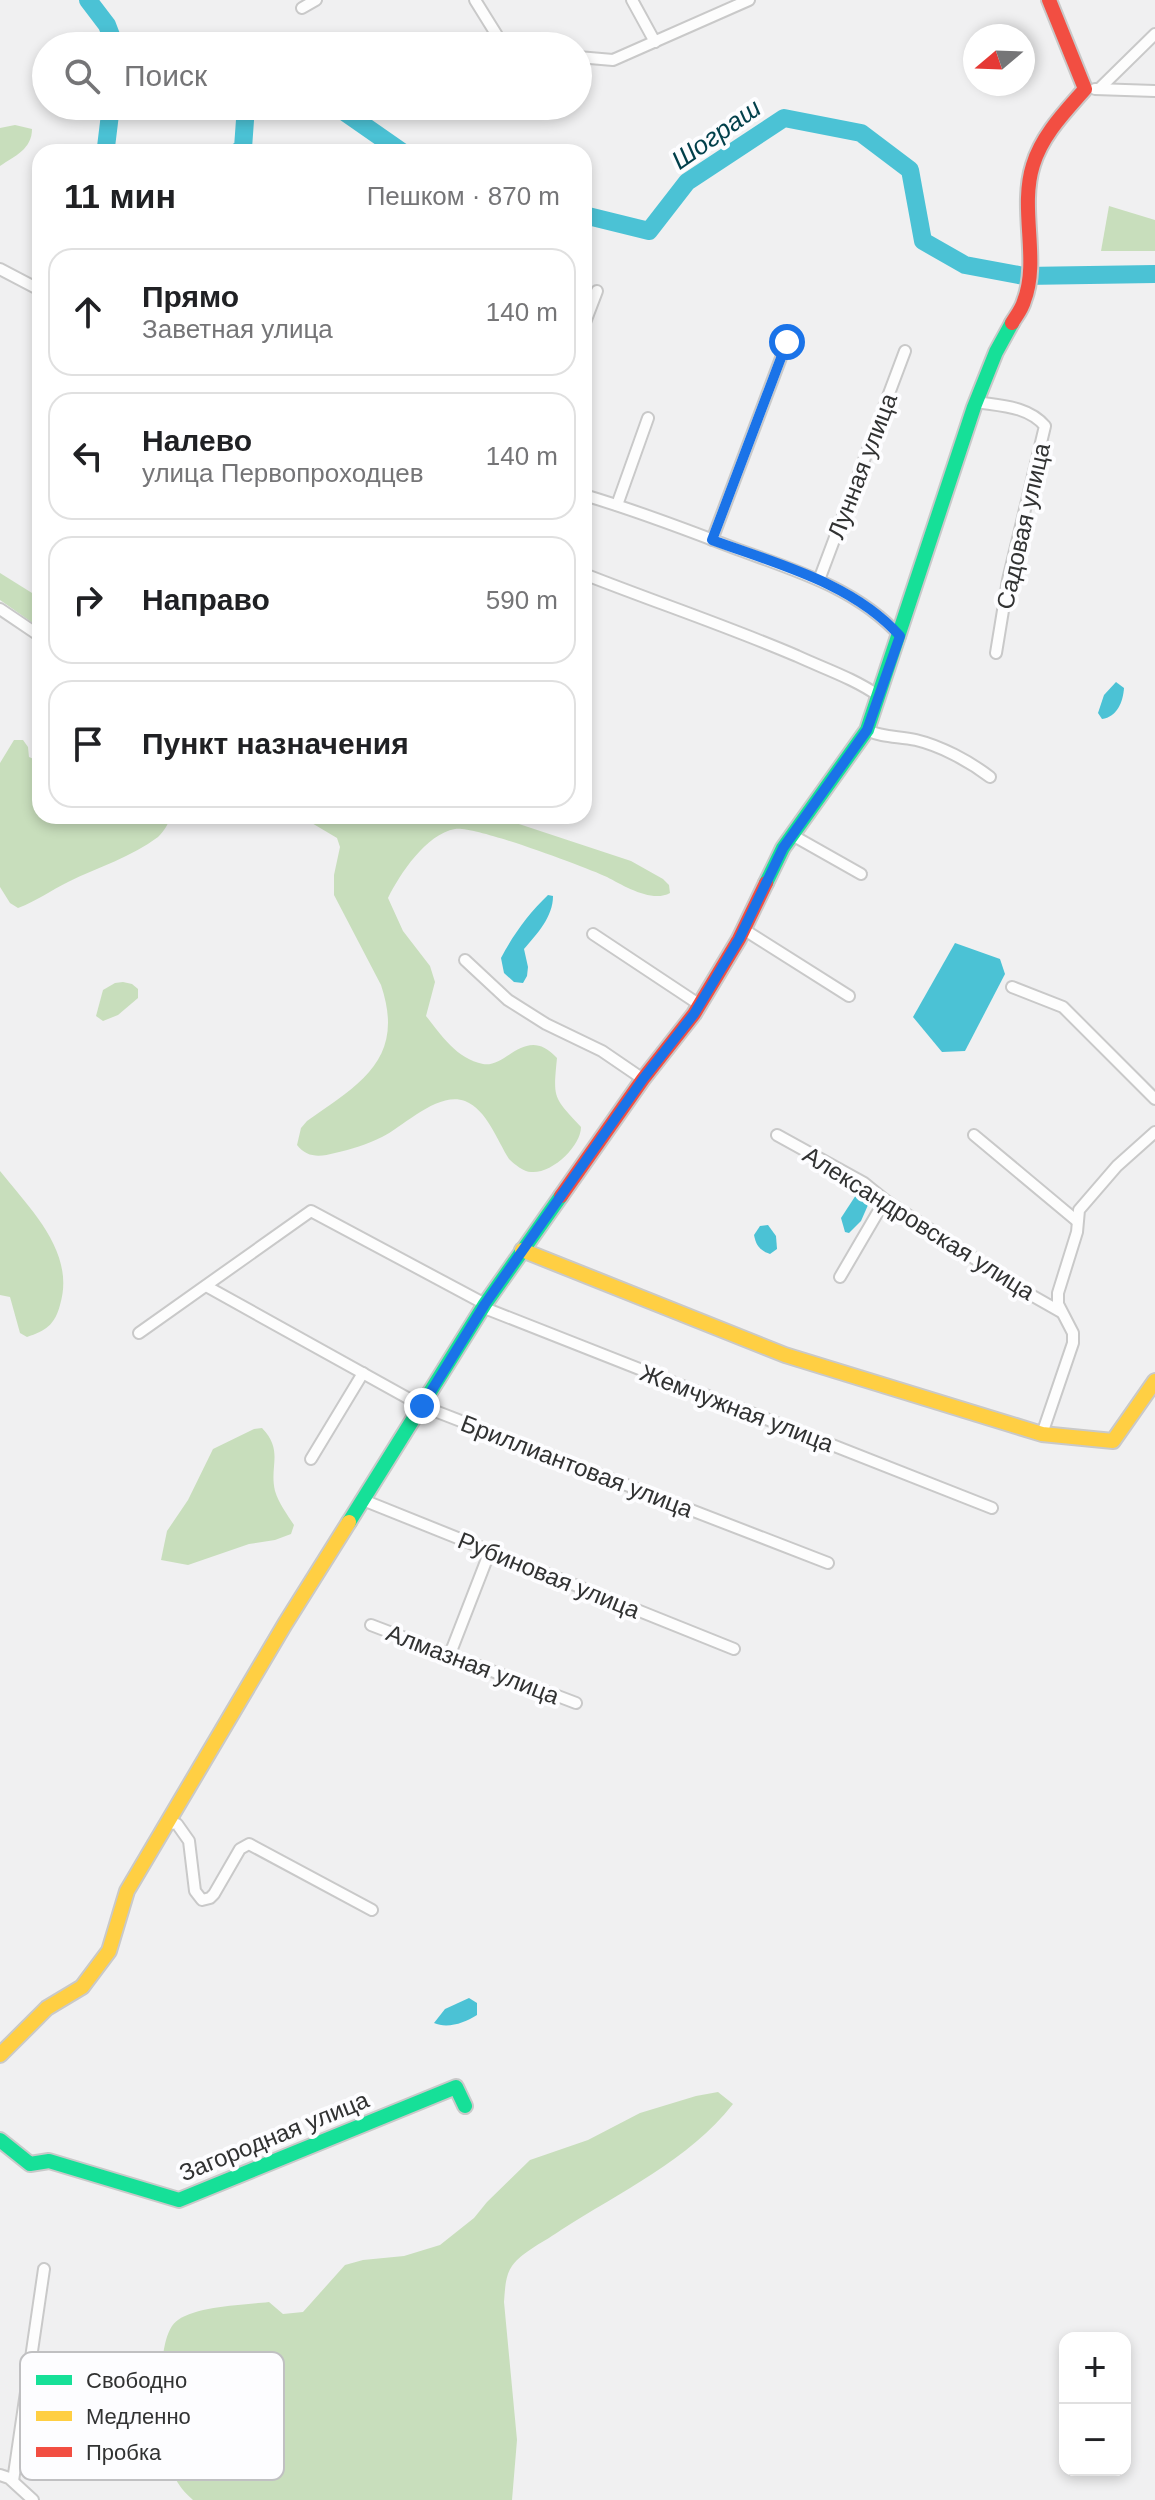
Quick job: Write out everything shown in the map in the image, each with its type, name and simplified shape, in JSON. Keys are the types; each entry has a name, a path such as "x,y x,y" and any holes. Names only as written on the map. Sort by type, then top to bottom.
{"street":[{"path":"302,8 316,0"},
{"path":"475,0 495,32"},
{"path":"632,0 655,42"},
{"path":"592,58 613,60 749,0"},
{"path":"1049,0 1092,89"},
{"path":"0,2055 47,2008 82,1987 109,1951 127,1891 285,1624 483,1306 643,1079 700,1005 743,929 783,848 867,730 976,402 996,352 1025,300 1029,268 1027,199 1033,165 1049,131 1155,34"},
{"path":"1092,89 1155,91"},
{"path":"0,269 32,286"},
{"path":"592,304 597,291"},
{"path":"712,540 787,342"},
{"name":"Лунная улица","path":"819,580 905,351"},
{"name":"Садовая улица","path":"976,402 1020,409 1036,416 1045,426 1008,580 996,653"},
{"path":"617,505 648,418"},
{"path":"592,497 819,580 878,614 900,636"},
{"path":"592,577 737,630 856,680 879,696"},
{"path":"0,609 32,631"},
{"path":"867,730 887,737 920,741 975,766 990,777"},
{"path":"792,835 861,874"},
{"path":"743,929 849,996"},
{"path":"593,934 700,1005"},
{"path":"465,960 508,1000 546,1024 602,1051 643,1079"},
{"path":"1012,987 1063,1007 1155,1099"},
{"path":"1042,1434 1073,1343 1073,1333 1058,1304 1058,1293 1077,1232 1079,1210 1093,1192 1155,1132"},
{"name":"Александровская улица","path":"777,1135 864,1183 885,1200 1061,1312"},
{"path":"974,1135 1077,1221"},
{"path":"840,1277 885,1200"},
{"name":"Жемчужная улица","path":"139,1333 311,1211 483,1306 992,1508"},
{"path":"522,1250 785,1355 1042,1434 1113,1441 1155,1381"},
{"name":"Бриллиантовая улица","path":"206,1286 422,1406 828,1563"},
{"path":"311,1459 363,1373"},
{"name":"Рубиновая улица","path":"363,1500 734,1649"},
{"path":"450,1654 490,1551"},
{"name":"Алмазная улица","path":"371,1625 576,1703"},
{"path":"167,1823 177,1824 189,1841 195,1891 202,1900 214,1894 240,1849 249,1844 372,1910"},
{"name":"Загородная улица","path":"0,2140 30,2164 49,2161 179,2200 456,2087 465,2106"},
{"path":"32,2352 44,2269"},
{"path":"13,2481 20,2433"},
{"path":"0,2475 13,2481 33,2500"}],"green space":[{"path":"15,125 32,129 29,142 22,151 0,166 0,128"},
{"path":"1109,206 1155,220 1155,251 1101,251"},
{"path":"0,573 32,593 32,622 0,600"},
{"path":"14,740 23,740 32,758 32,824 168,824 158,837 137,850 18,908 10,903 0,887 0,763"},
{"path":"313,824 519,824 631,861 669,885 670,893 647,895 530,848 484,833 455,829 444,832 424,847 399,878 388,898 403,931 430,966 435,982 426,1016 450,1045 465,1057 483,1064 500,1060 526,1046 536,1045 557,1058 557,1097 581,1127 571,1150 556,1164 528,1172 519,1167 509,1159 479,1111 465,1101 455,1099 433,1105 382,1137 353,1148 319,1156 305,1152 297,1145 301,1128 307,1121 344,1095 373,1067 383,1051 387,1032 387,1011 381,985 334,895 334,875 340,847 337,838"},
{"path":"123,982 138,989 138,998 118,1015 103,1021 96,1016 103,990"},
{"path":"0,1171 47,1232 62,1267 63,1286 55,1318 44,1330 27,1337 20,1333 10,1297 0,1295"},
{"path":"262,1428 269,1436 274,1451 275,1491 294,1525 291,1534 249,1544 188,1565 161,1560 167,1531 188,1500 213,1449"},
{"path":"718,2092 733,2104 696,2142 675,2158 528,2251 510,2270 504,2302 517,2440 512,2500 193,2500 180,2485 177,2480 284,2480 284,2352 164,2352 170,2330 178,2320 209,2309 269,2302 283,2314 303,2312 345,2265 404,2256 440,2245 474,2218 530,2160 588,2140 640,2113"}],"water":[{"path":"1116,682 1124,688 1121,703 1112,715 1102,719 1098,713 1104,695"},
{"path":"548,895 553,896 547,918 524,949 527,976 523,983 514,982 504,973 501,958 522,925"},
{"path":"955,943 1000,959 1005,974 965,1051 942,1052 913,1017"},
{"path":"856,1195 866,1197 868,1205 861,1221 849,1233 845,1232 841,1218"},
{"path":"768,1225 776,1236 777,1249 770,1254 759,1247 754,1235 760,1226"},
{"path":"469,1998 477,2003 477,2015 456,2024 434,2023 445,2009"}],"waterway":[{"name":"Шограш","path":"88,0 110,32"},
{"name":"Шограш","path":"592,217 649,231 687,182 784,118 861,133 910,170 923,241 965,265 1024,276 1155,274"},
{"name":"Шограш","path":"106,144 109,120"},
{"name":"Шограш","path":"243,144 245,120"},
{"name":"Шограш","path":"356,120 391,144"}],"traffic: fast":[{"path":"766,883 783,848 867,730 974,407 996,352 1012,323"},
{"path":"349,1522 485,1304 561,1196"},
{"path":"0,2140 30,2164 49,2161 179,2200 456,2087 465,2106"}],"traffic: slow":[{"path":"522,1250 785,1355 1042,1434 1113,1441 1155,1381"},
{"path":"0,2055 47,2008 82,1987 109,1951 127,1891 349,1522"}],"traffic: jam":[{"path":"1012,323 1022,307 1028,285 1028,199 1033,165 1048,134 1085,89 1049,0"},
{"path":"561,1196 643,1079 694,1014 739,939 766,883"}],"route":[{"path":"422,1406 485,1304 643,1079 694,1014 739,939 783,848 867,730 900,636 878,614 826,583 712,540 787,342"}]}
